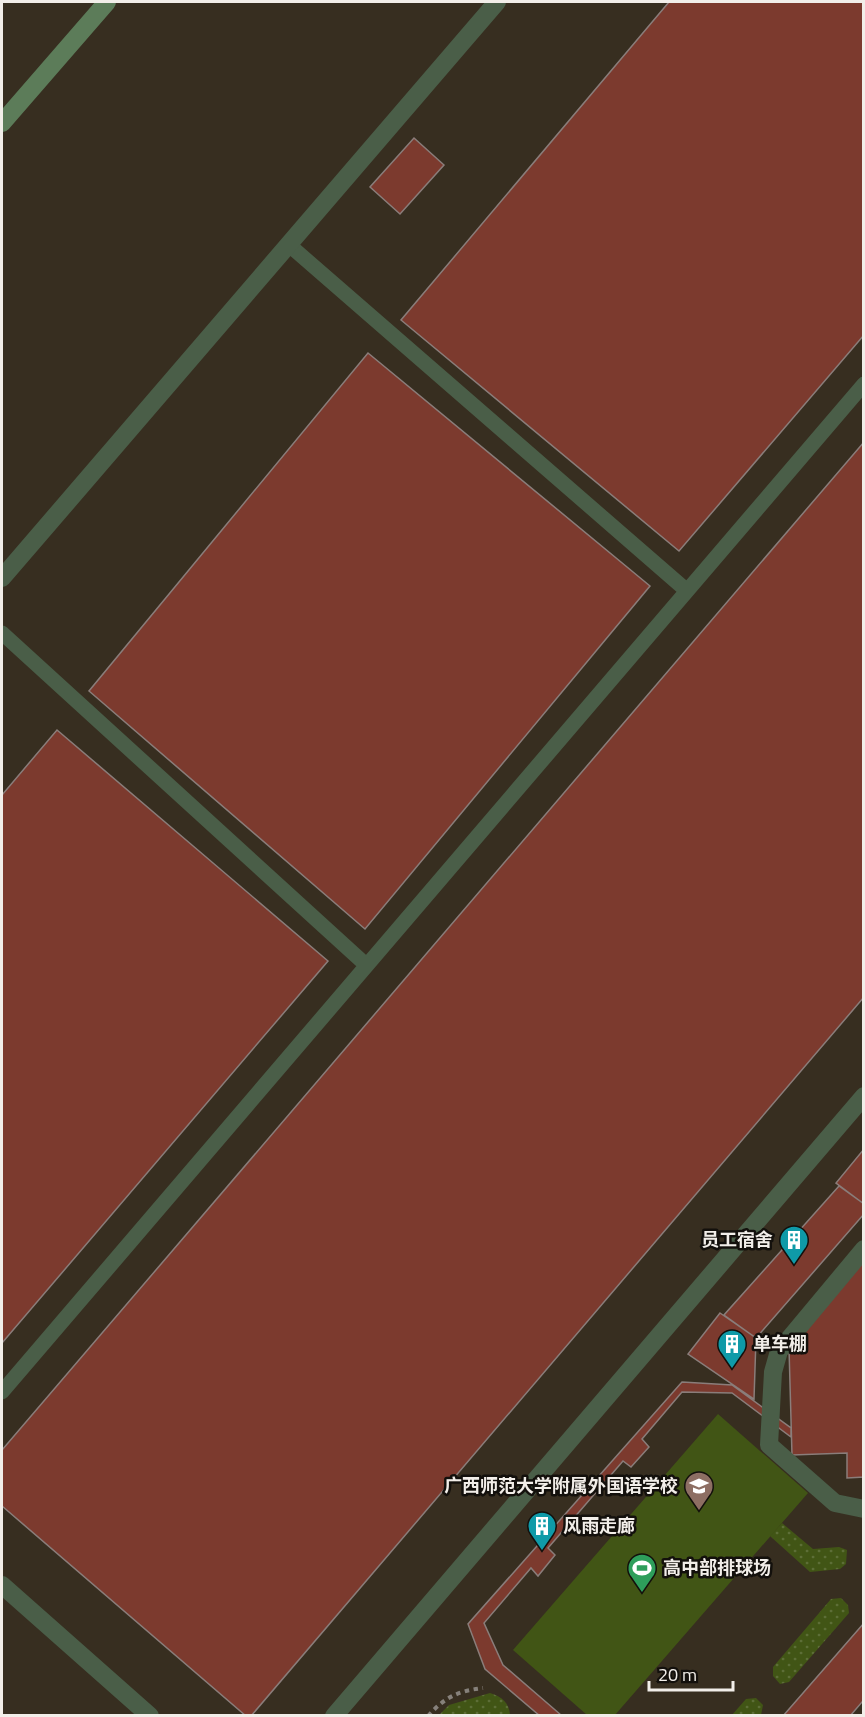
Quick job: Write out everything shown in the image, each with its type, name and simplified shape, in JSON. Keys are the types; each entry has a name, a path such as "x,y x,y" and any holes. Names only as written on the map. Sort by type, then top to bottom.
{"street":[{"path":"2,123 107,2"},
{"path":"2,578 496,2"},
{"path":"334,1716 864,1096"},
{"path":"864,1249 779,1351 773,1372 770,1445 835,1503 864,1509"},
{"path":"2,1585 150,1716"}],"lane":[{"path":"288,244 686,590"},
{"path":"2,1392 365,964 864,384"},
{"path":"2,633 365,964"}],"path":[{"path":"428,1716 442,1700 459,1691 483,1688"}],"shaded area":[{"path":"2,2 863,2 863,1715 2,1715"}],"green space":[{"name":"高中部排球场","path":"718,1414 808,1493 615,1715 587,1715 513,1650"},
{"path":"782,1523 813,1549 839,1547 847,1550 846,1564 840,1569 810,1572 770,1536"},
{"path":"841,1598 848,1605 849,1613 789,1682 780,1684 773,1676 773,1667 831,1599"},
{"path":"490,1693 504,1701 510,1715 439,1715 449,1705"},
{"path":"756,1698 763,1705 761,1715 732,1715 746,1699"}],"building":[{"path":"669,2 864,2 864,335 679,551 401,320"},
{"path":"414,138 444,165 400,214 370,187"},
{"path":"368,353 650,586 365,929 89,691"},
{"path":"864,442 864,997 251,1716 246,1716 2,1506 2,1450"},
{"path":"57,730 328,961 2,1343 2,795"},
{"path":"864,1149 864,1204 836,1183"},
{"name":"员工宿舍","path":"839,1186 864,1204 864,1214 756,1338 724,1315"},
{"path":"864,1261 864,1477 847,1478 847,1453 792,1455 789,1348"},
{"name":"单车棚","path":"720,1313 756,1338 754,1399 688,1354"},
{"name":"风雨走廊","path":"682,1382 732,1385 791,1428 791,1437 732,1393 682,1392 642,1439 649,1447 631,1467 623,1461 548,1548 555,1555 538,1576 531,1568 484,1623 503,1665 561,1715 540,1716 485,1669 468,1624"},
{"path":"864,1623 864,1704 862,1702 850,1716 783,1716"}],"place":[{"name":"员工宿舍","path":"794,1266"},
{"name":"单车棚","path":"732,1370"},
{"name":"广西师范大学附属外国语学校","path":"699,1512"},
{"name":"风雨走廊","path":"542,1552"},
{"name":"高中部排球场","path":"642,1594"}]}
